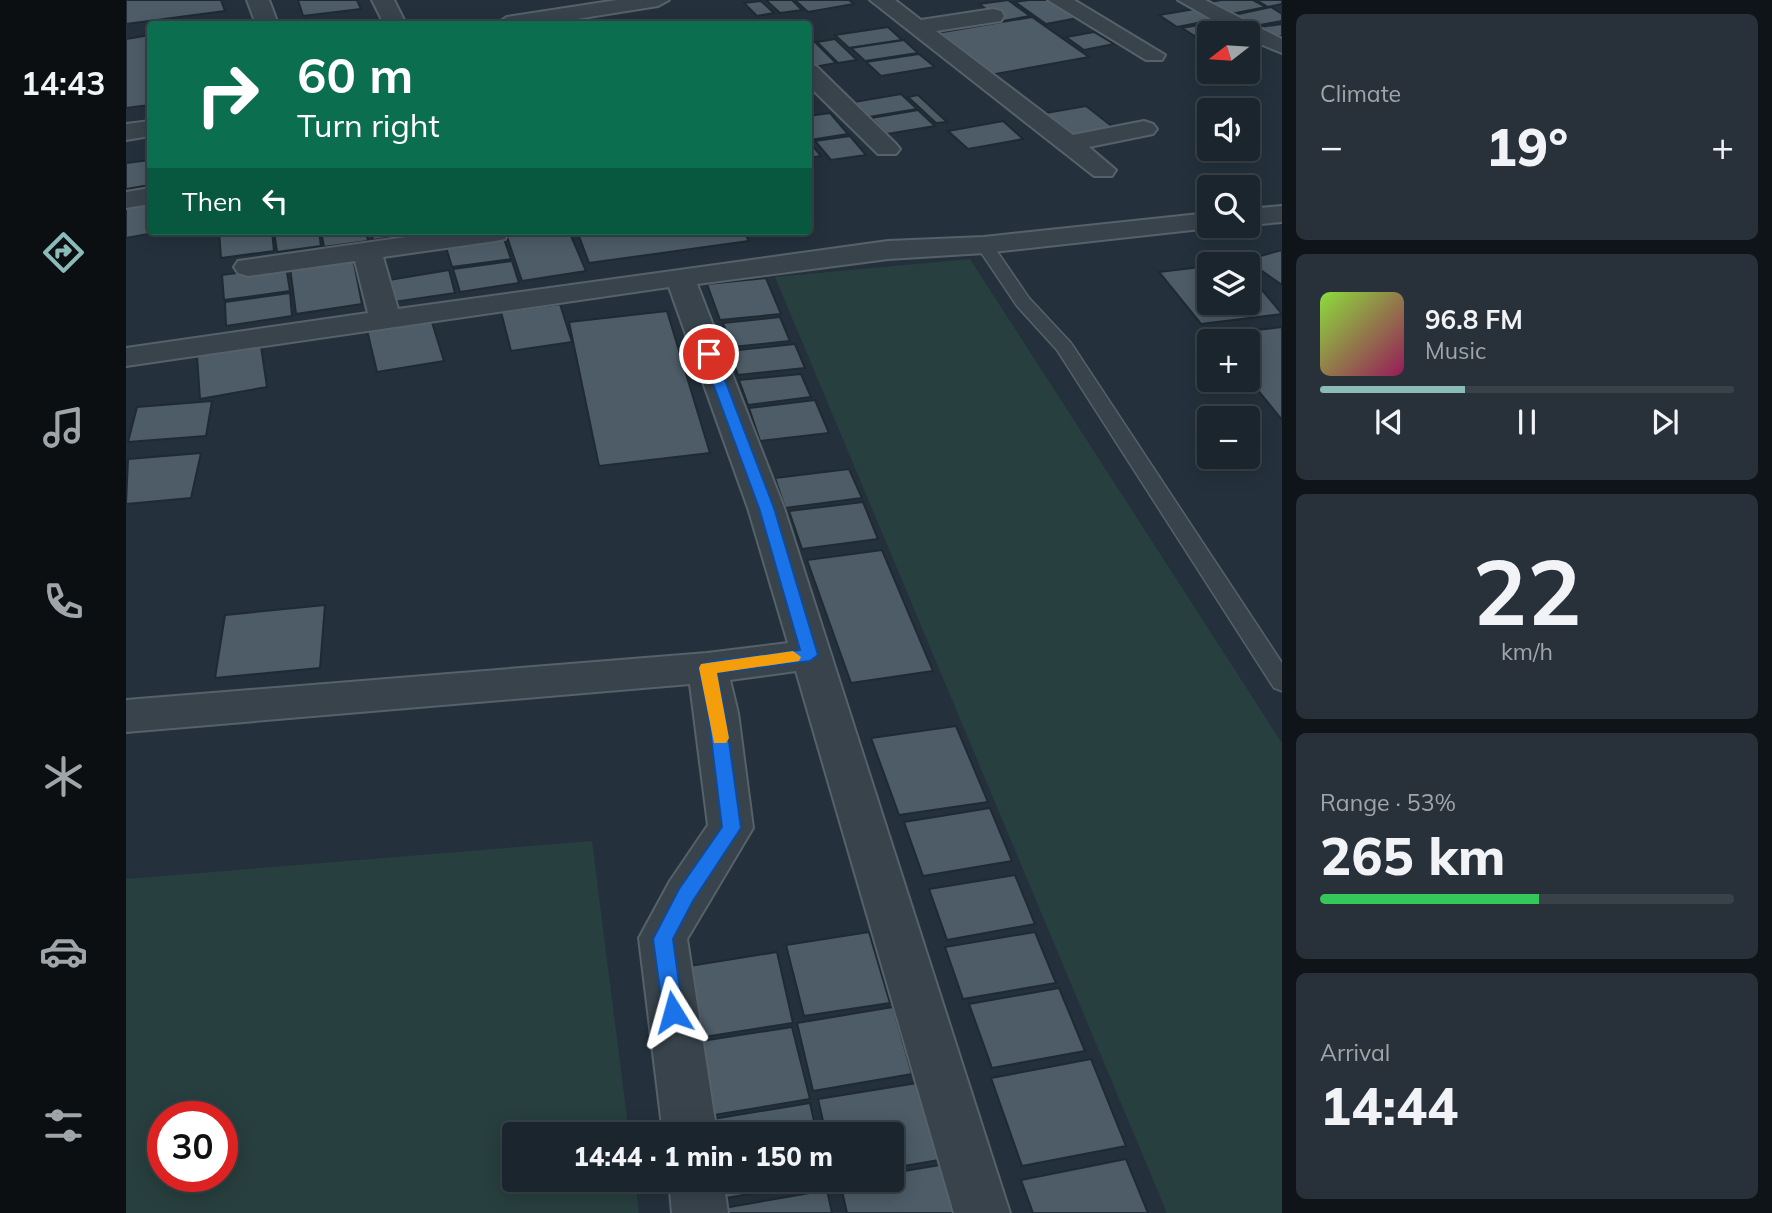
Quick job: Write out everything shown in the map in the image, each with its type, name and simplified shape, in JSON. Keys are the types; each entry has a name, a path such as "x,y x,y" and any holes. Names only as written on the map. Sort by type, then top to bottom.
{"street":[{"path":"258,0 266,21"},
{"path":"383,0 394,21"},
{"path":"526,21 658,0"},
{"path":"881,0 1103,170"},
{"path":"1059,0 1154,55"},
{"path":"1189,0 1280,47"},
{"path":"918,27 993,16"},
{"path":"812,80 820,98 887,149"},
{"path":"126,132 147,129"},
{"path":"1069,143 1144,129"},
{"path":"126,200 147,197"},
{"path":"1260,216 1282,214"},
{"path":"126,357 385,318 888,250 984,245 1197,222"},
{"path":"248,267 481,235"},
{"path":"367,251 385,318"},
{"path":"680,277 766,508 982,1213"},
{"path":"126,716 707,668 810,655"},
{"path":"688,1122 663,939 686,895 731,828 717,713 707,668"},
{"path":"697,1192 700,1213"}],"lane":[{"path":"984,245 1023,302 1064,347 1282,682"}],"green space":[{"path":"970,259 1282,743 1282,1213 1167,1213 775,277"},
{"path":"592,841 627,1122 502,1122 502,1192 636,1192 639,1213 126,1213 126,879"}],"building":[{"path":"126,0 221,0 225,11 147,21 126,24"},
{"path":"298,0 357,0 361,9 303,16"},
{"path":"766,0 792,0 802,10 780,13"},
{"path":"795,0 849,0 854,4 808,12"},
{"path":"1008,0 1030,16 1003,21 979,4"},
{"path":"1051,0 1078,18 1046,24 1015,2"},
{"path":"1253,0 1266,7 1231,14 1210,2"},
{"path":"1256,0 1282,0 1282,4 1268,7"},
{"path":"761,1 774,13 757,16 744,3"},
{"path":"1271,7 1282,14 1282,21 1260,25 1260,21 1245,21 1234,15"},
{"path":"1195,9 1213,20 1177,27 1159,15"},
{"path":"1032,17 1089,57 990,75 937,33"},
{"path":"1282,24 1282,36 1275,37 1260,27"},
{"path":"1197,25 1197,37 1182,28"},
{"path":"888,27 902,40 849,48 835,35"},
{"path":"1094,32 1114,44 1084,50 1066,37"},
{"path":"147,36 147,105 126,108 126,39"},
{"path":"835,39 857,60 838,63 817,42"},
{"path":"904,40 918,53 865,61 851,48"},
{"path":"815,42 836,63 814,67 812,43"},
{"path":"919,54 935,67 881,76 866,62"},
{"path":"901,94 917,109 869,117 854,102"},
{"path":"918,95 947,122 936,123 908,97"},
{"path":"1086,106 1113,127 1066,136 1040,114"},
{"path":"918,110 935,126 887,134 871,118"},
{"path":"830,113 848,134 812,140 812,115"},
{"path":"1003,121 1023,139 968,149 948,131"},
{"path":"850,136 866,155 831,160 815,141"},
{"path":"812,145 821,156 812,157"},
{"path":"147,160 147,186 126,189 126,163"},
{"path":"147,204 147,234 126,238 126,207"},
{"path":"219,235 272,235 274,251 221,258"},
{"path":"275,235 320,235 321,246 277,252"},
{"path":"322,235 367,235 368,241 324,247"},
{"path":"372,235 406,235 373,240"},
{"path":"506,235 571,235 586,271 522,281"},
{"path":"578,235 745,235 749,241 589,263"},
{"path":"503,236 511,259 452,267 445,244"},
{"path":"1282,250 1282,285 1260,270 1260,256"},
{"path":"353,258 362,304 296,314 290,267"},
{"path":"512,261 519,283 460,292 453,269"},
{"path":"286,266 290,291 224,300 222,275"},
{"path":"1197,267 1197,315 1260,315 1260,287 1282,314 1201,324 1159,272"},
{"path":"449,270 455,293 394,302 389,280"},
{"path":"766,278 781,314 720,320 707,284"},
{"path":"290,293 292,316 226,326 225,302"},
{"path":"560,304 572,342 511,351 501,312"},
{"path":"667,311 710,453 599,466 569,322"},
{"path":"780,317 790,341 732,347 723,323"},
{"path":"431,319 444,361 377,372 367,330"},
{"path":"1282,327 1282,420 1259,392 1260,330"},
{"path":"795,344 805,368 738,375 729,351"},
{"path":"261,346 267,387 200,399 197,356"},
{"path":"801,374 811,397 748,405 739,380"},
{"path":"815,400 829,433 760,441 749,408"},
{"path":"212,401 206,436 128,442 137,407"},
{"path":"201,453 191,498 126,504 128,459"},
{"path":"849,469 862,498 785,508 775,478"},
{"path":"863,502 878,539 802,549 789,511"},
{"path":"882,550 933,671 851,683 807,560"},
{"path":"325,605 320,668 215,678 225,615"},
{"path":"956,726 988,802 899,815 871,738"},
{"path":"990,808 1012,861 923,876 904,822"},
{"path":"1015,875 1035,924 947,940 929,889"},
{"path":"869,932 890,1003 804,1016 786,945"},
{"path":"1035,932 1056,983 963,999 945,947"},
{"path":"777,952 793,1023 691,1039 677,968"},
{"path":"1059,988 1085,1051 992,1068 969,1004"},
{"path":"893,1007 912,1074 813,1091 797,1023"},
{"path":"792,1027 810,1099 702,1117 689,1043"},
{"path":"1091,1059 1126,1146 1022,1166 991,1078"},
{"path":"917,1083 939,1160 904,1166 904,1122 823,1122 818,1099"},
{"path":"810,1103 814,1122 701,1122"},
{"path":"1126,1159 1148,1213 1033,1213 1021,1180"},
{"path":"940,1165 954,1213 847,1213 842,1192 904,1192 904,1171"},
{"path":"714,1192 760,1192 715,1200"},
{"path":"827,1192 832,1213 724,1213 724,1208"}],"slow traffic":[{"path":"720,738 707,668 793,657"}],"route":[{"path":"673,1012 663,939 686,895 731,828 717,713 707,668 810,655 766,508 709,354"}]}
